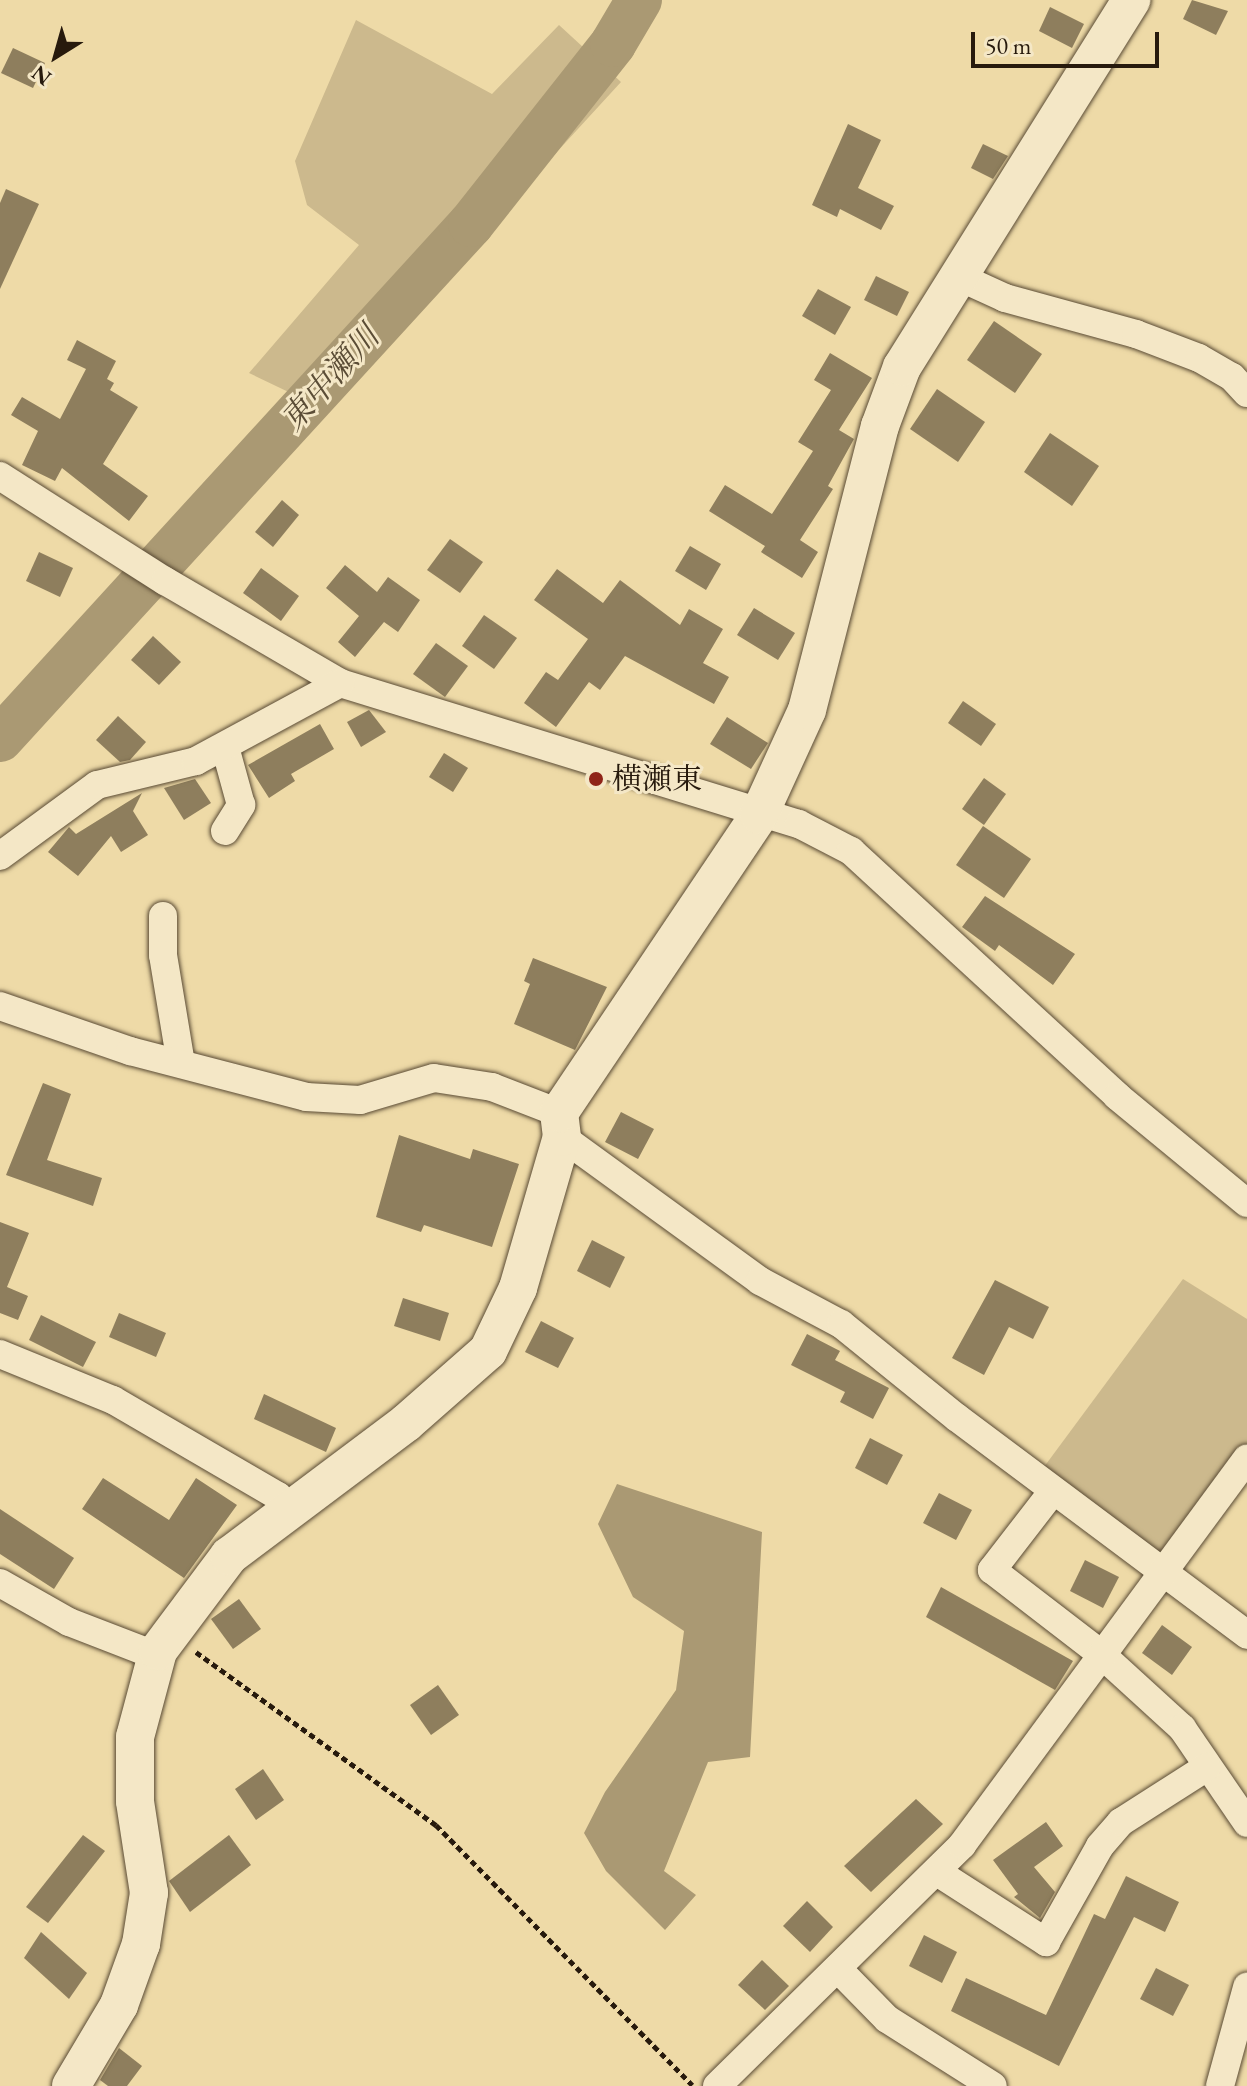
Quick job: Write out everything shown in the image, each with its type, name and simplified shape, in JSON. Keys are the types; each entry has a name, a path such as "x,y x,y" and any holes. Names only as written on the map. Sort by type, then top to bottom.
{"street":[{"path":"71,2086 119,2005 141,1944 149,1893 135,1801 135,1737 163,1643 229,1556 287,1509 406,1423 488,1351 518,1288 560,1125 759,815 807,710 886,411 902,367 1131,0"},
{"path":"957,276 1005,298 1136,334 1199,358 1232,377 1247,393"},
{"path":"0,476 153,574 340,683 759,815 799,824 851,851 1117,1096 1247,1203"},
{"path":"0,856 97,785 196,761 340,683"},
{"path":"225,747 241,805 225,831"},
{"path":"163,916 163,955 181,1064"},
{"path":"0,1006 181,1064 306,1097 360,1100 434,1078 467,1080 560,1125 747,1272 841,1324 1053,1491 1247,1635"},
{"path":"0,1354 113,1400 278,1496 287,1509"},
{"path":"717,2086 937,1872 969,1835 1247,1459"},
{"path":"1053,1491 992,1570 1101,1654 1182,1728 1247,1823"},
{"path":"0,1583 69,1622 163,1643"},
{"path":"937,1872 1046,1942 1100,1846 1121,1822 1207,1767"},
{"path":"838,1969 887,2019 993,2086"},
{"path":"1220,2086 1247,1987"}],"path":[{"path":"163,1643 219,1672 436,1825 693,2086"}],"shaded area":[{"path":"356,20 492,94 559,25 621,82 322,408 249,373 359,245 307,205 295,161"},
{"path":"1183,1279 1247,1319 1247,1450 1169,1551 1154,1554 1041,1471"},
{"path":"617,1484 762,1532 750,1757 708,1762 664,1871 696,1895 665,1930 606,1871 584,1833 605,1792 676,1690 684,1631 633,1597 598,1524"}],"building":[{"path":"1192,0 1228,11 1216,35 1183,19"},
{"path":"1050,7 1084,24 1072,48 1039,31"},
{"path":"13,48 45,63 33,88 1,73"},
{"path":"848,124 881,140 858,188 894,206 881,230 840,209 837,217 812,205"},
{"path":"983,144 1008,156 993,179 971,168"},
{"path":"6,189 39,204 0,289 0,203"},
{"path":"876,276 909,292 897,316 864,300"},
{"path":"818,289 851,307 835,335 802,316"},
{"path":"994,321 1042,354 1015,393 967,360"},
{"path":"77,340 116,361 107,379 114,383 110,390 138,407 103,464 148,496 129,521 62,468 55,481 22,465 38,431 11,415 22,397 60,419 86,369 67,360"},
{"path":"830,353 872,378 839,430 854,439 828,486 833,489 800,540 818,552 802,578 761,552 765,546 709,511 725,485 772,514 813,451 798,442 831,390 814,380"},
{"path":"937,389 985,422 958,462 910,429"},
{"path":"1050,433 1099,466 1072,506 1024,472"},
{"path":"282,500 299,515 273,547 255,532"},
{"path":"450,539 483,562 460,593 427,570"},
{"path":"690,546 721,564 706,590 675,571"},
{"path":"39,552 73,568 60,597 26,581"},
{"path":"345,565 377,592 388,577 420,600 398,632 384,622 355,657 338,642 359,616 326,588"},
{"path":"261,568 299,596 281,621 243,593"},
{"path":"557,569 603,603 620,580 680,625 689,609 723,629 703,663 729,677 714,704 625,656 600,690 589,682 556,727 524,703 546,672 558,680 588,639 534,600"},
{"path":"754,608 795,633 778,660 737,635"},
{"path":"484,615 517,638 494,669 462,646"},
{"path":"153,636 181,662 159,685 131,660"},
{"path":"436,643 468,666 445,697 413,674"},
{"path":"963,701 996,724 981,746 948,723"},
{"path":"369,710 386,732 361,747 347,722"},
{"path":"118,716 146,742 130,760 120,762 96,740"},
{"path":"727,717 768,743 751,769 710,744"},
{"path":"320,724 334,749 291,774 295,781 269,798 248,765"},
{"path":"444,753 468,768 453,792 429,777"},
{"path":"984,778 1006,794 984,825 962,809"},
{"path":"195,779 211,803 184,820 164,788"},
{"path":"142,793 133,811 148,835 121,852 111,836 78,876 48,852 69,827 76,834"},
{"path":"983,826 1031,859 1004,898 956,865"},
{"path":"985,896 1075,954 1053,985 999,945 995,951 962,927"},
{"path":"533,958 607,987 575,1050 514,1024 530,984 524,981"},
{"path":"43,1083 71,1094 47,1160 102,1178 93,1206 6,1175"},
{"path":"621,1112 654,1129 638,1159 605,1142"},
{"path":"399,1135 470,1159 473,1149 519,1164 492,1247 424,1225 421,1232 376,1217"},
{"path":"0,1222 29,1233 7,1287 28,1296 18,1320 0,1313"},
{"path":"592,1240 625,1257 610,1288 577,1271"},
{"path":"995,1280 1049,1307 1033,1339 1009,1327 984,1375 952,1358"},
{"path":"403,1298 449,1313 440,1341 394,1326"},
{"path":"119,1313 166,1333 156,1357 109,1337"},
{"path":"41,1315 96,1342 83,1367 29,1340"},
{"path":"541,1321 574,1338 558,1368 525,1352"},
{"path":"807,1334 840,1351 835,1360 889,1388 873,1419 840,1402 845,1392 791,1365"},
{"path":"264,1394 336,1428 326,1452 254,1419"},
{"path":"870,1438 903,1455 887,1485 855,1468"},
{"path":"103,1478 169,1520 196,1478 237,1505 184,1578 82,1509"},
{"path":"939,1493 972,1510 956,1540 923,1523"},
{"path":"0,1509 74,1558 54,1589 0,1554"},
{"path":"1085,1560 1119,1577 1103,1608 1070,1591"},
{"path":"941,1587 1073,1661 1055,1690 926,1617"},
{"path":"239,1599 261,1629 233,1649 211,1619"},
{"path":"1162,1625 1192,1647 1172,1675 1142,1653"},
{"path":"438,1685 459,1715 431,1735 410,1705"},
{"path":"263,1769 284,1800 256,1820 235,1789"},
{"path":"916,1799 943,1824 871,1892 844,1866"},
{"path":"1046,1822 1063,1846 1034,1867 1055,1892 1040,1918 1014,1897 1018,1894 993,1860"},
{"path":"83,1835 105,1851 48,1923 26,1907"},
{"path":"229,1835 251,1865 190,1912 169,1881"},
{"path":"1126,1876 1179,1902 1165,1932 1134,1917 1059,2066 951,2011 966,1978 1046,2015 1094,1914 1105,1919"},
{"path":"807,1901 833,1927 810,1952 783,1926"},
{"path":"41,1932 87,1973 69,1999 24,1958"},
{"path":"924,1935 957,1952 942,1983 909,1966"},
{"path":"762,1960 789,1986 765,2010 738,1985"},
{"path":"1156,1968 1189,1985 1173,2016 1140,1999"},
{"path":"119,2048 142,2066 127,2086 108,2086 100,2080"}],"waterway":[{"name":"東中瀬川","path":"0,739 471,224 613,44 639,0"}],"place":[{"name":"横瀬東","path":"596,779"}]}
